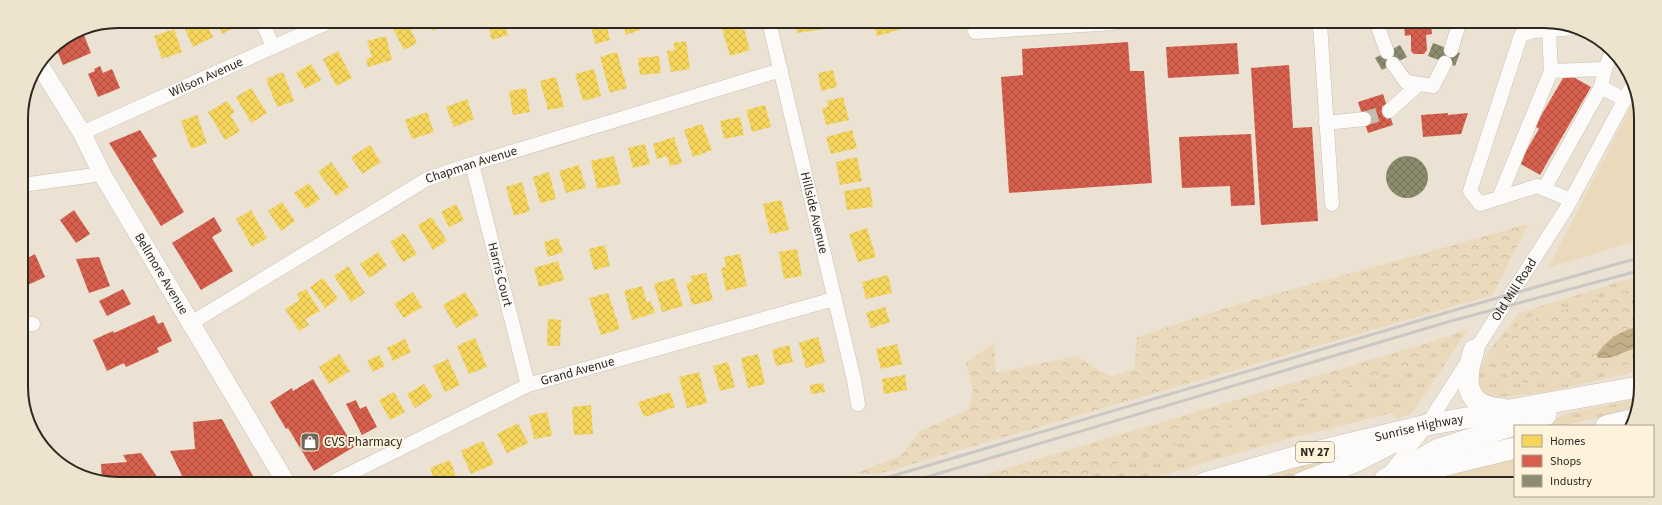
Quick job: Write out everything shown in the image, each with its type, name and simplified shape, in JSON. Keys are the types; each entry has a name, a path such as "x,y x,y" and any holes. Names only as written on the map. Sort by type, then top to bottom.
{"highway":[{"path":"1474,350 1467,381 1472,396 1476,401 1491,408 1517,409"},
{"name":"Sunrise Highway","path":"1225,477 1294,457 1427,425 1634,388"},
{"path":"1388,477 1439,449 1551,413 1565,400"},
{"path":"1610,425 1627,421"},
{"path":"1317,477 1357,462 1427,425"},
{"path":"1399,477 1514,448"}],"main road":[{"name":"Bellmore Avenue","path":"42,69 82,133 102,174 283,477"}],"street":[{"path":"265,28 273,48"},
{"name":"Wilson Avenue","path":"82,133 318,28"},
{"name":"Hillside Avenue","path":"770,28 854,380 858,404"},
{"path":"975,32 1023,28"},
{"path":"1320,28 1332,204"},
{"path":"1379,28 1390,58 1406,82 1433,86 1448,56 1458,28"},
{"path":"1558,29 1533,31 1521,35 1470,191 1480,204 1537,186 1571,200"},
{"path":"1499,198 1550,71 1549,30"},
{"path":"1544,189 1601,87 1604,70 1610,57"},
{"name":"Chapman Avenue","path":"191,323 427,179 781,70"},
{"path":"1550,71 1604,70"},
{"path":"1389,111 1420,84"},
{"path":"1601,87 1625,100"},
{"name":"Old Mill Road","path":"1383,477 1427,425 1571,200 1630,91"},
{"path":"1326,123 1364,119"},
{"name":"Harris Court","path":"472,164 528,385"},
{"path":"28,184 102,174"},
{"name":"Grand Avenue","path":"343,477 528,385 834,299"}],"green space":[{"path":"1633,104 1634,112 1634,242 1548,268"},
{"path":"1529,224 1492,295 874,475 855,473 901,456 920,431 968,410 973,391 966,363 994,343 996,373 1077,356 1096,369 1112,376 1134,369 1137,337 1239,304"},
{"path":"1634,277 1634,372 1546,392 1500,397 1487,395 1480,389 1478,374 1486,355 1519,313"},
{"path":"1634,288 1634,327 1618,333 1626,351 1634,348 1634,363 1534,383 1515,382 1494,364 1518,324"},
{"path":"1469,328 1413,412 1397,419 1392,413 1283,440 1157,477 1086,477 1095,471 1426,360 1450,336"},
{"path":"1450,336 1426,360 1095,471 1086,477 977,477"},
{"path":"1633,400 1631,410 1566,425 1532,425 1577,411"},
{"path":"1346,454 1348,460 1301,477 1260,477"},
{"path":"1514,458 1514,477 1439,477"}],"water":[{"path":"1634,328 1634,349 1609,358 1598,358 1597,354 1606,343 1625,331"}],"building: Homes":[{"path":"184,28 208,28 213,37 193,47"},
{"path":"219,28 234,28 222,34"},
{"path":"393,28 410,28 417,43 404,50"},
{"path":"431,28 438,28 432,31"},
{"path":"489,28 506,28 508,35 492,40"},
{"path":"592,28 607,28 610,40 595,44"},
{"path":"624,28 639,28 640,30 626,35"},
{"path":"722,28 744,29 750,50 730,56"},
{"path":"796,28 824,28 824,29 797,33"},
{"path":"875,28 905,28 877,36"},
{"path":"174,29 182,52 162,59 154,36"},
{"path":"386,36 392,60 368,67 366,59 372,57 367,41"},
{"path":"686,41 690,69 671,72 667,51 675,50 673,43"},
{"path":"338,51 352,78 336,86 323,59"},
{"path":"617,52 627,88 610,93 600,57"},
{"path":"659,56 661,73 640,75 638,58"},
{"path":"311,64 321,80 305,89 296,73"},
{"path":"594,69 601,96 583,101 575,74"},
{"path":"833,70 837,87 821,91 818,73"},
{"path":"283,72 294,101 277,107 266,79"},
{"path":"556,77 564,107 548,110 540,81"},
{"path":"251,88 267,113 251,123 236,97"},
{"path":"526,88 530,112 513,115 509,91"},
{"path":"843,97 849,120 826,125 822,108 828,107 827,101"},
{"path":"467,99 474,119 454,127 446,107"},
{"path":"227,101 235,112 230,115 240,131 225,140 208,112"},
{"path":"765,105 771,127 752,132 746,110"},
{"path":"427,112 434,132 412,139 405,120"},
{"path":"197,115 207,143 191,149 181,121"},
{"path":"740,117 744,135 724,139 720,121"},
{"path":"702,124 712,150 693,157 684,130"},
{"path":"852,130 857,148 831,154 826,137"},
{"path":"674,137 682,163 670,166 667,156 657,159 653,144"},
{"path":"645,144 650,164 633,168 628,148"},
{"path":"370,145 381,162 362,174 351,157"},
{"path":"614,156 621,184 597,189 591,161"},
{"path":"857,157 862,181 840,185 836,162"},
{"path":"331,162 349,187 336,196 318,172"},
{"path":"579,165 586,188 566,193 559,171"},
{"path":"549,172 556,199 540,203 533,177"},
{"path":"522,182 530,211 514,216 506,187"},
{"path":"309,183 320,199 306,209 294,193"},
{"path":"870,187 873,207 847,210 844,191"},
{"path":"781,200 789,230 770,234 763,204"},
{"path":"282,202 295,221 281,231 268,211"},
{"path":"456,204 464,220 449,227 441,212"},
{"path":"251,210 267,238 252,247 236,219"},
{"path":"432,217 447,241 433,250 418,225"},
{"path":"867,228 876,257 858,262 849,234"},
{"path":"404,233 417,254 403,262 390,242"},
{"path":"558,238 563,252 548,257 544,242"},
{"path":"605,245 610,266 594,270 589,249"},
{"path":"797,249 802,276 784,279 779,252"},
{"path":"378,252 387,266 369,278 360,264"},
{"path":"740,254 747,286 726,291 721,268 726,267 724,257"},
{"path":"558,261 564,280 539,287 534,268"},
{"path":"348,266 365,293 351,302 334,276"},
{"path":"706,273 713,300 692,305 686,283 692,282 691,276"},
{"path":"888,275 892,293 866,299 862,282"},
{"path":"323,278 338,299 325,308 310,287"},
{"path":"674,278 683,306 662,312 654,284"},
{"path":"642,286 647,303 651,301 655,313 632,320 624,291"},
{"path":"306,289 320,311 305,319 309,325 299,331 285,309 300,300 297,294"},
{"path":"413,292 422,307 404,318 394,304"},
{"path":"465,292 479,315 456,328 443,305"},
{"path":"608,293 620,329 601,335 589,298"},
{"path":"885,307 890,322 871,328 866,313"},
{"path":"548,319 561,320 560,346 547,346"},
{"path":"818,337 825,362 806,368 799,343"},
{"path":"475,338 487,367 469,374 457,346"},
{"path":"405,339 411,352 393,361 387,348"},
{"path":"897,344 902,364 881,369 876,349"},
{"path":"789,345 793,362 776,366 772,350"},
{"path":"339,354 350,371 329,384 319,367"},
{"path":"758,354 765,384 748,388 741,358"},
{"path":"379,355 385,366 373,372 367,361"},
{"path":"448,359 460,385 445,392 433,366"},
{"path":"728,362 735,387 720,391 713,366"},
{"path":"699,372 707,403 687,408 679,377"},
{"path":"905,375 907,390 884,394 882,379"},
{"path":"823,383 825,392 811,394 810,385"},
{"path":"424,384 433,397 415,408 407,394"},
{"path":"394,392 405,412 390,420 379,400"},
{"path":"670,392 675,407 644,417 638,402"},
{"path":"591,405 593,434 574,435 572,407"},
{"path":"547,412 552,436 534,439 529,416"},
{"path":"518,423 528,443 507,453 497,434"},
{"path":"483,441 494,464 471,474 461,451"},
{"path":"450,460 456,477 433,477 430,468"}],"building: Shops":[{"path":"1404,28 1431,28 1432,34 1426,35 1427,50 1424,54 1414,54 1411,51 1411,35 1405,36"},
{"path":"84,35 91,53 63,65 57,52 68,43"},
{"path":"1128,42 1130,71 1144,71 1152,183 1009,193 1001,77 1023,75 1022,49"},
{"path":"1237,43 1239,74 1168,78 1166,47"},
{"path":"1289,65 1293,128 1312,127 1318,221 1261,225 1251,68"},
{"path":"100,66 103,73 112,69 120,88 98,97 88,74 95,71 94,69"},
{"path":"1566,73 1591,87 1540,175 1519,163 1539,129 1535,126"},
{"path":"1383,94 1393,125 1368,133 1358,102"},
{"path":"1448,113 1448,115 1468,113 1461,134 1423,137 1421,115"},
{"path":"140,130 157,156 152,159 184,212 161,226 109,143"},
{"path":"1251,134 1255,205 1231,206 1230,186 1182,188 1179,137"},
{"path":"74,210 90,234 76,243 60,220"},
{"path":"214,217 222,231 212,237 233,271 201,290 172,243"},
{"path":"35,254 45,277 28,285 28,258"},
{"path":"99,257 110,286 89,293 76,259"},
{"path":"123,289 131,304 107,316 99,301"},
{"path":"154,315 158,324 163,322 172,341 157,348 159,352 126,367 124,363 107,371 93,340 113,331 114,333"},
{"path":"313,379 354,447 314,471 270,402 292,388 293,391"},
{"path":"356,400 360,409 366,406 377,427 362,435 346,404"},
{"path":"222,419 253,477 183,477 170,451 195,449 193,422"},
{"path":"141,453 157,477 118,477 102,475 101,464 127,462 123,455"}],"building: Industry":[{"path":"1433,43 1460,53 1455,66 1428,56"},
{"path":"1400,45 1407,57 1382,70 1375,58"},
{"path":"1403,156 1411,156 1419,159 1425,165 1428,177 1425,189 1419,195 1411,198 1403,198 1395,195 1389,189 1386,181 1386,173 1389,165 1395,159"}],"tunnel":[{"path":"1364,119 1389,111"}],"railway":[{"path":"889,477 1455,310 1634,259"},
{"path":"927,477 1451,321 1634,272"}],"place":[{"name":"CVS Pharmacy","path":"310,442"}]}
